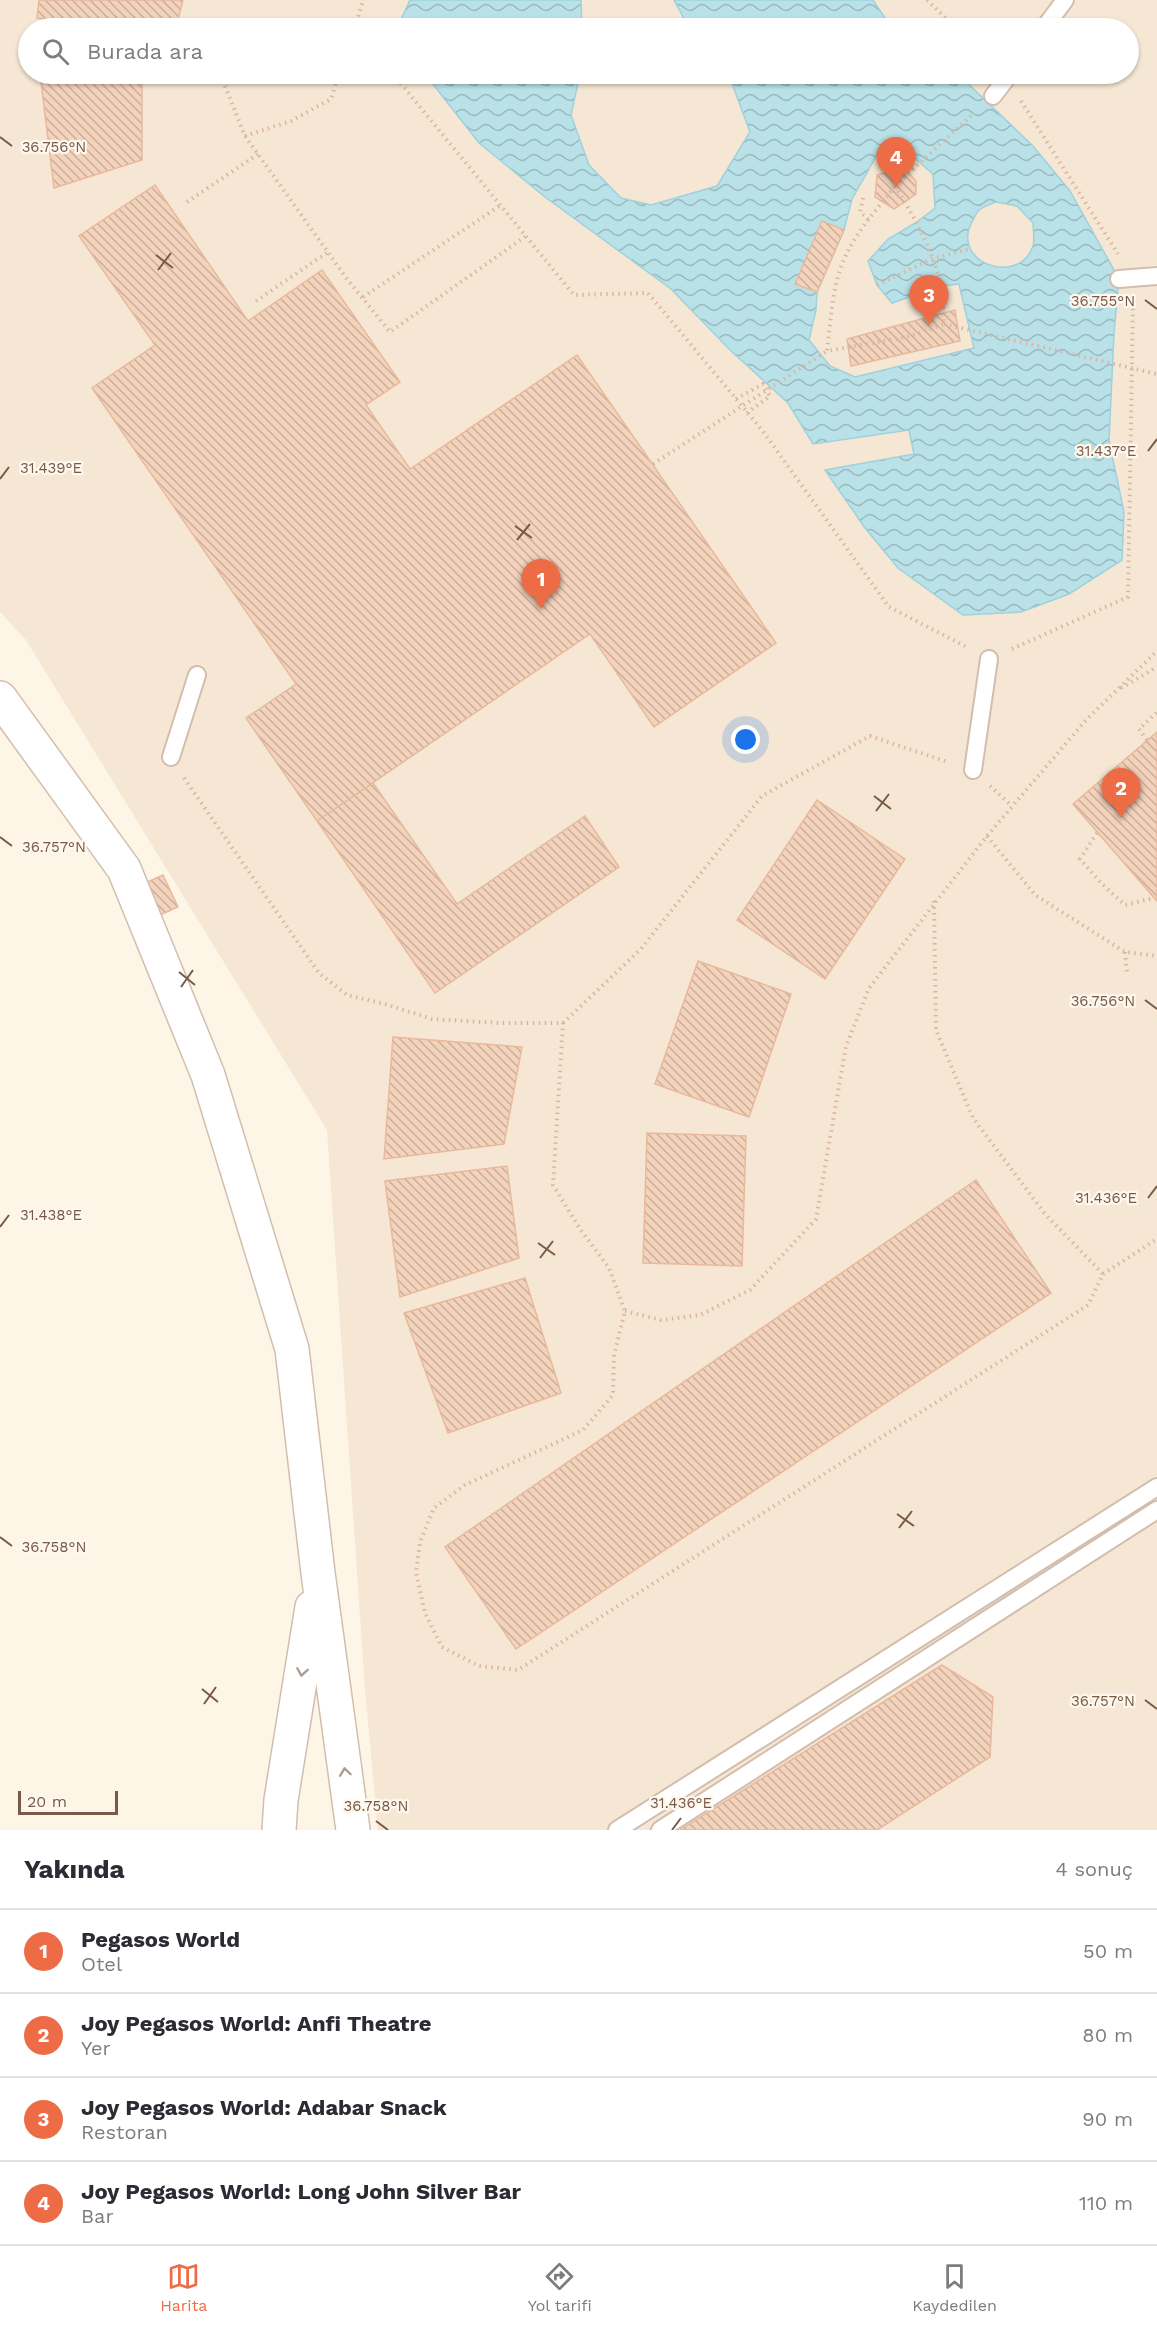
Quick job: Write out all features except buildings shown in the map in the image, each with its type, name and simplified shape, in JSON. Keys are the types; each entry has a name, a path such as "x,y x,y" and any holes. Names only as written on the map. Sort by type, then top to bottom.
{"street":[{"path":"0,698 124,869 208,1075 292,1348 318,1573 353,1830"},
{"path":"279,1830 281,1800 318,1573"}],"lane":[{"path":"1052,18 1065,0"},
{"path":"993,96 1002,84"},
{"path":"1126,278 1157,276"},
{"path":"973,770 989,659"},
{"path":"171,757 197,675"},
{"path":"617,1830 1157,1487"},
{"path":"660,1830 1157,1510"}],"path":[{"path":"358,18 363,0"},
{"path":"927,0 946,18"},
{"path":"225,84 245,136 328,252 390,332 526,236"},
{"path":"245,136 291,121 331,99 336,84"},
{"path":"401,84 574,295 648,293 747,413 889,607 989,659 1128,597 1132,367 1126,278 1013,84"},
{"path":"827,351 833,299 846,255 869,220 896,186 993,96"},
{"path":"187,202 258,154"},
{"path":"896,186 917,222 932,259 941,286 944,324"},
{"path":"863,198 860,212 869,220"},
{"path":"363,297 501,205"},
{"path":"877,285 932,259 969,249"},
{"path":"256,301 328,252"},
{"path":"652,464 827,351 911,336 944,324 1157,374"},
{"path":"736,399 762,384 766,389 770,396 747,413"},
{"path":"625,1311 661,1320 700,1315 750,1290 816,1219 846,1046 869,988 934,901 1012,806 1086,720 1157,651"},
{"path":"1116,691 1157,667"},
{"path":"1147,740 1139,729 1157,712"},
{"path":"1012,806 973,770 870,736 762,796 640,950 563,1023 553,1185 580,1229 609,1268 625,1311 614,1355 613,1395 583,1430 465,1485 434,1508 420,1542 416,1573 425,1613 442,1647 479,1665 518,1670 1088,1305 1103,1274 1157,1239"},
{"path":"171,757 319,973 347,995 432,1018 499,1023 563,1023"},
{"path":"1097,833 1080,859 1125,905 1154,898"},
{"path":"987,836 1035,895 1125,952 1157,956"},
{"path":"934,901 936,1030 973,1118 1045,1214 1103,1274"},
{"path":"1125,952 1127,972"}],"shaded area":[{"path":"0,0 1157,0 1157,1830 378,1830 365,1690 327,1130 26,640 0,612"}],"water":[{"path":"410,0 581,0 582,18 402,18"},
{"path":"674,0 873,0 885,18 684,18"},
{"path":"433,84 578,84 571,115 589,165 621,198 651,205 717,186 750,132 732,84 968,84 1033,146 1070,191 1119,279 1109,441 1124,512 1122,560 1069,594 1021,612 963,615 898,568 865,528 825,470 914,454 909,430 813,444 788,403 731,351 671,289 545,197 479,143","holes":["898,144 933,174 935,208 888,239 868,261 877,285 892,303 941,286 959,284 974,348 855,377 830,366 809,340 816,310 817,292 844,230 852,199 881,148","996,202 1017,206 1033,223 1033,246 1025,258 1014,265 1002,267 989,265 970,249 968,236 972,222 978,211"]}],"place":[{"name":"Joy Pegasos World: Long John Silver Bar","path":"896,187"},
{"name":"Joy Pegasos World: Adabar Snack","path":"929,325"},
{"name":"Pegasos World","path":"541,609"},
{"name":"Joy Pegasos World: Anfi Theatre","path":"1121,818"}]}
